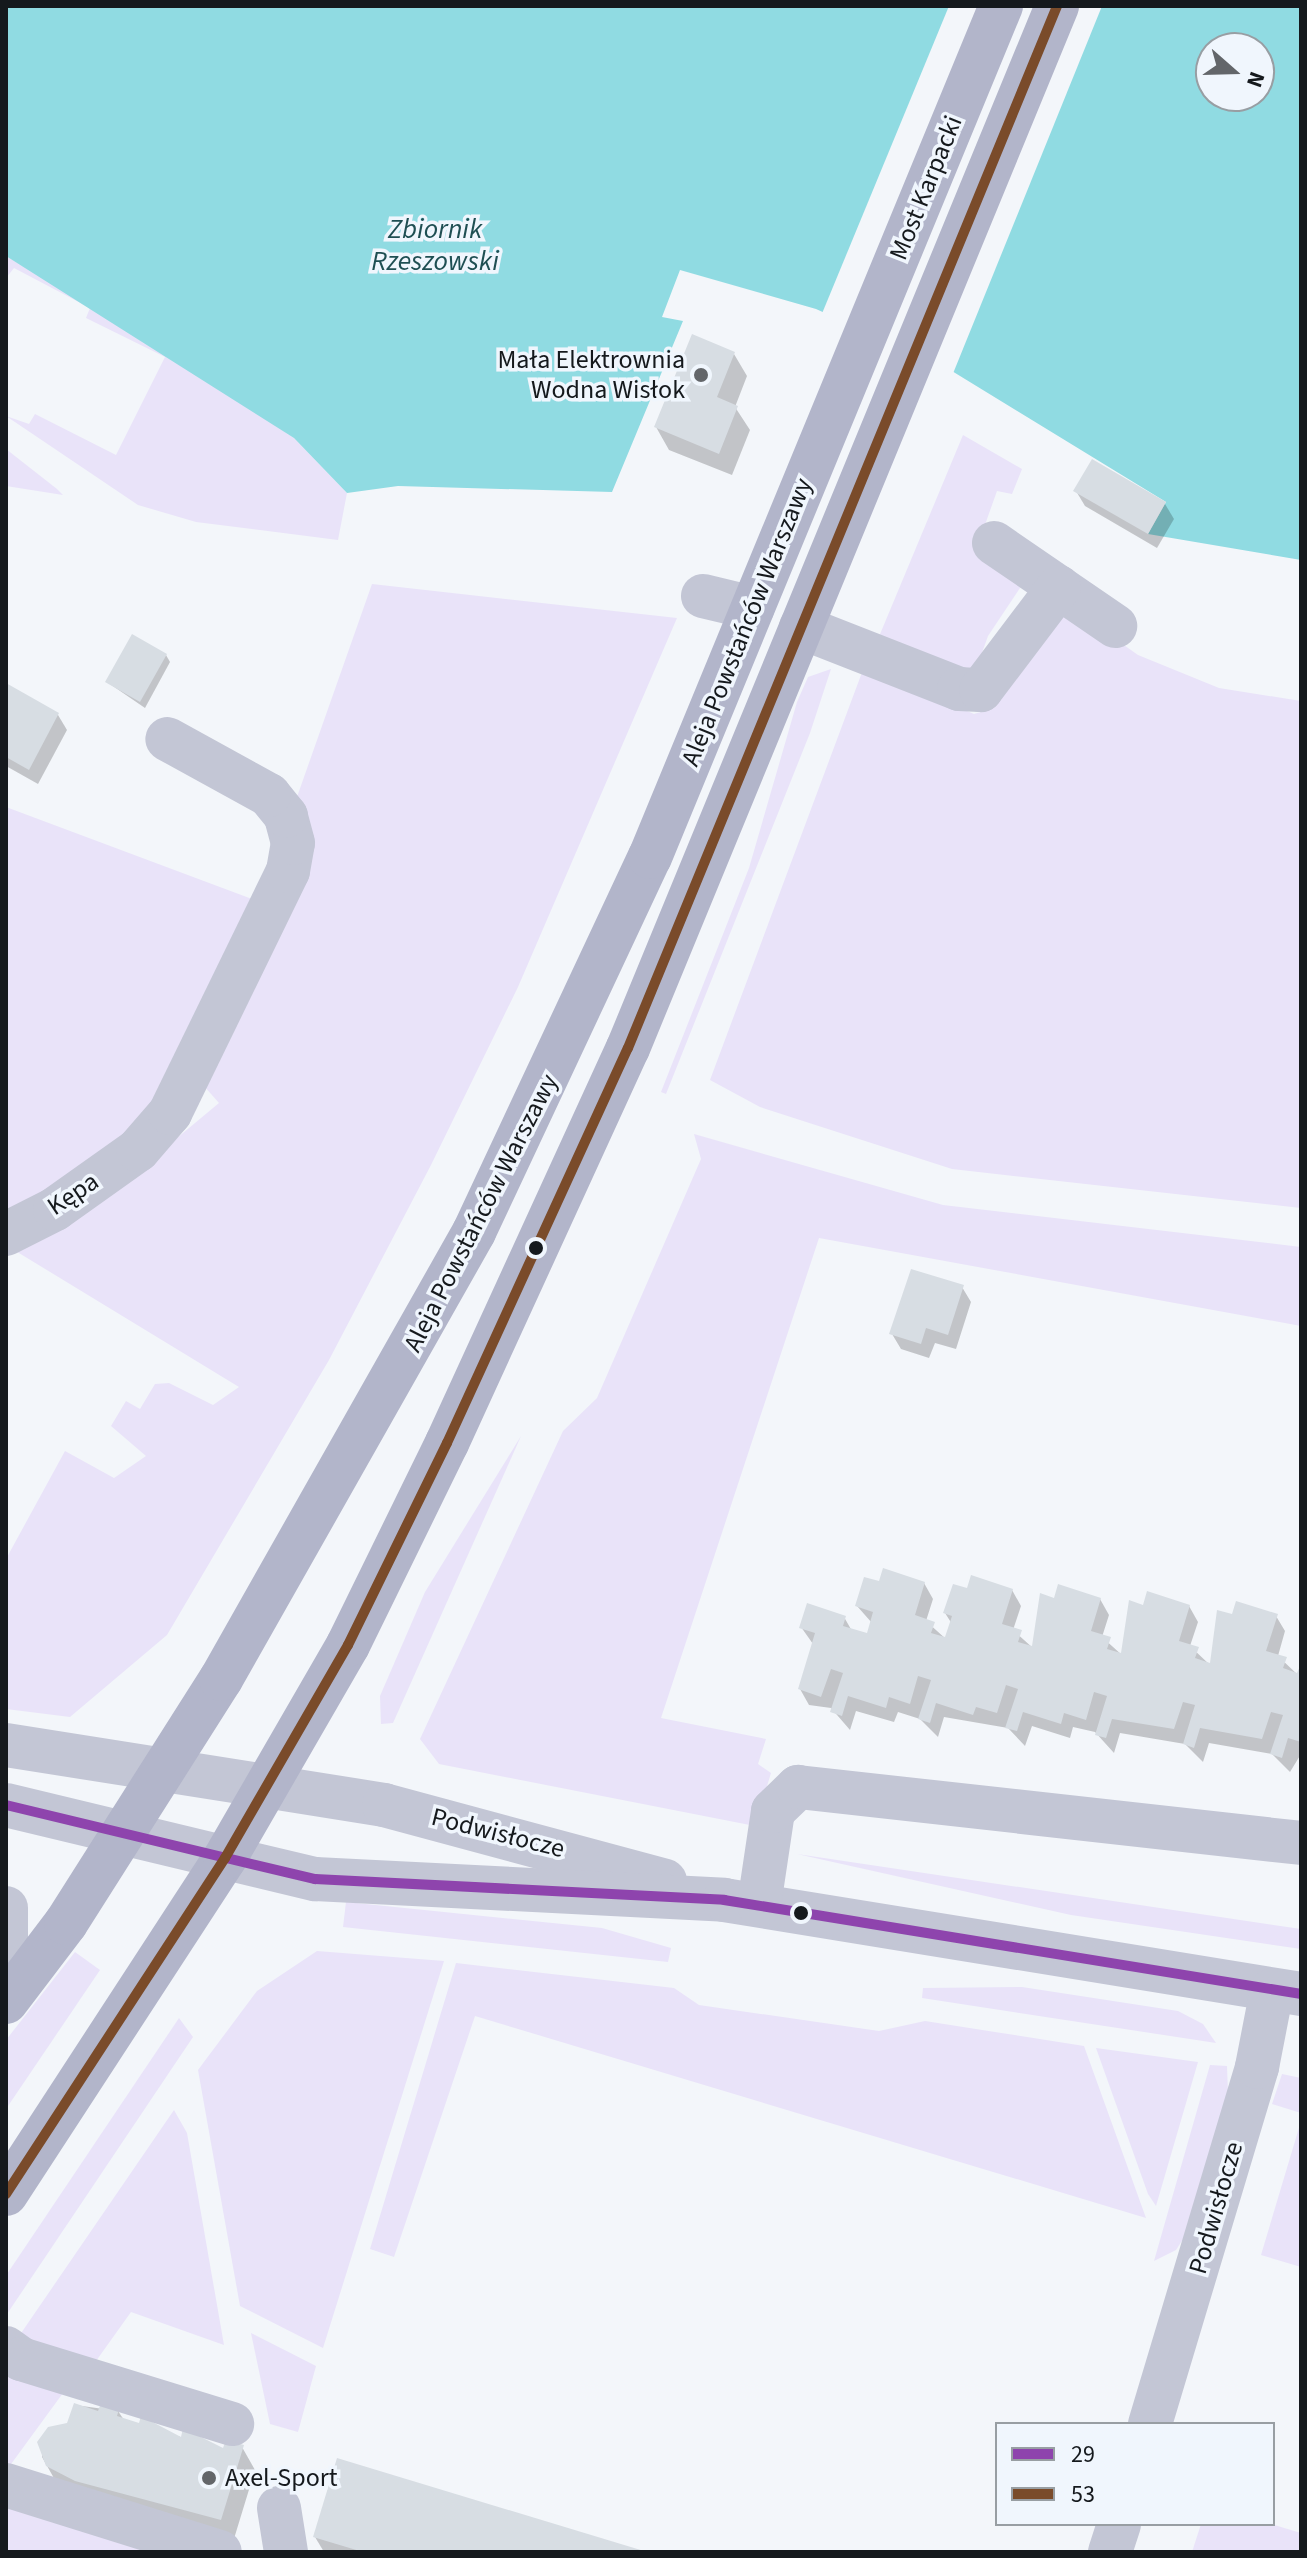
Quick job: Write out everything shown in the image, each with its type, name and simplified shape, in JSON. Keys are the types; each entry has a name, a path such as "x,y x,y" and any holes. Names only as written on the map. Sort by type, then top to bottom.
{"main road":[{"name":"Most Karpacki","path":"852,369 1001,6"},
{"name":"Most Karpacki","path":"898,388 1057,6"},
{"name":"Aleja Powstańców Warszawy","path":"6,2002 123,1836 162,1773 354,1455 474,1232 584,1008 852,369"},
{"name":"Aleja Powstańców Warszawy","path":"6,2194 225,1858 348,1645 539,1249 801,627 898,388"}],"street":[{"path":"994,543 1115,626"},
{"path":"801,627 959,689 981,690 1059,587"},
{"path":"703,596 753,608"},
{"name":"Kępa","path":"6,1234 55,1209 138,1150 196,1070 288,871 293,843 286,816 269,795 167,739"},
{"name":"Podwisłocze","path":"6,1745 162,1773 267,1785 550,1845 742,1902"},
{"path":"742,1902 773,1811 798,1787 1301,1843"},
{"name":"Podwisłocze","path":"6,1805 123,1836 315,1879 742,1902 1287,1992 1257,2067 1151,2422"},
{"path":"6,1908 6,1976"},
{"path":"6,2348 232,2424"},
{"path":"6,2485 220,2552"},
{"path":"279,2508 286,2552"},
{"path":"1110,2552 1118,2526"}],"shaded area":[{"path":"6,256 216,385 294,438 347,493 338,540 196,522 138,505 6,416 29,424 35,414 116,455 165,357 86,318 90,308 14,268 6,278"},
{"path":"963,435 1022,469 1012,494 997,491 976,550 1022,585 988,636 974,675 878,639"},
{"path":"6,449 57,489 63,495 6,486"},
{"path":"372,584 677,618 518,987 431,1165 329,1360 167,1635 70,1717 6,1709 6,1559 65,1451 114,1478 146,1456 111,1426 126,1401 140,1409 155,1384 169,1383 213,1405 239,1387 14,1250 93,1208 219,1103 196,1077 136,1139 6,1223 6,807 260,902"},
{"path":"1070,607 1138,655 1219,688 1301,701 1301,1208 952,1169 760,1107 710,1080 864,667 974,714 994,708"},
{"path":"831,669 810,733 666,1094 661,1092 749,868 797,702 808,677"},
{"path":"694,1134 943,1205 1301,1247 1301,1326 819,1238 661,1718 766,1739 758,1764 771,1773 755,1826 439,1764 420,1739 563,1431 597,1398 701,1159"},
{"path":"521,1436 393,1723 381,1724 380,1696 425,1592"},
{"path":"797,1854 1301,1929 1301,1949 1071,1915"},
{"path":"346,1902 602,1928 671,1948 668,1962 343,1927"},
{"path":"317,1951 444,1961 323,2348 240,2306 198,2070 257,1991"},
{"path":"75,1952 100,1970 6,2109 6,2040"},
{"path":"456,1963 674,1988 699,2005 879,2031 925,2021 1084,2046 1146,2218 475,2016 394,2257 370,2249"},
{"path":"1022,1987 1178,2011 1203,2024 1216,2043 922,1998 923,1988"},
{"path":"179,2018 193,2037 7,2314 7,2274"},
{"path":"1096,2048 1198,2062 1156,2206 1148,2194"},
{"path":"1210,2065 1227,2066 1228,2093 1187,2233 1176,2250 1154,2261"},
{"path":"1282,2074 1301,2078 1301,2113 1272,2104"},
{"path":"174,2110 187,2133 224,2345 131,2312 96,2361 15,2342"},
{"path":"1301,2121 1301,2267 1261,2255"},
{"path":"251,2333 316,2366 298,2432 270,2424"},
{"path":"6,2371 63,2393 6,2471"},
{"path":"6,2494 147,2552 6,2552"},
{"path":"1275,2525 1301,2533 1301,2552 1192,2552 1200,2526"}],"water":[{"name":"Zbiornik Rzeszowski","path":"6,6 1301,6 1301,560 1148,534 1166,502 947,368 816,309 680,270 662,317 683,321 612,492 398,486 347,493 294,438 6,256"}],"pier":[{"path":"949,6 1102,6 952,376 821,316"}],"building":[{"name":"Mała Elektrownia Wodna Wisłok","path":"692,334 735,352 717,397 738,406 719,454 654,427"},
{"path":"1092,459 1166,502 1148,534 1073,491"},
{"path":"132,634 167,654 140,702 105,682"},
{"path":"6,683 59,713 29,770 6,757"},
{"path":"911,1269 964,1285 948,1335 926,1328 921,1344 889,1334"},
{"path":"883,1568 925,1582 915,1615 935,1622 931,1633 945,1637 952,1616 943,1613 953,1584 967,1588 971,1575 1013,1589 1002,1624 1022,1630 1018,1642 1032,1646 1040,1593 1054,1598 1058,1584 1101,1598 1091,1631 1111,1637 1107,1649 1121,1653 1129,1600 1143,1605 1147,1591 1190,1605 1179,1641 1199,1647 1195,1658 1210,1663 1217,1610 1232,1614 1236,1601 1278,1614 1266,1651 1287,1657 1283,1668 1297,1673 1301,1664 1301,1742 1288,1738 1282,1758 1270,1754 1283,1715 1271,1712 1262,1739 1200,1728 1194,1748 1183,1744 1195,1705 1183,1702 1174,1729 1112,1719 1106,1738 1095,1735 1107,1696 1094,1692 1086,1720 1064,1713 1061,1724 1023,1712 1017,1731 1005,1728 1018,1689 1006,1685 997,1713 976,1707 973,1715 936,1703 930,1723 918,1719 931,1680 918,1676 910,1704 889,1697 886,1708 848,1696 842,1716 830,1712 843,1673 831,1669 821,1697 798,1689 815,1633 799,1628 807,1603 846,1616 843,1626 867,1633 873,1612 855,1606 864,1577 879,1581"},
{"path":"74,2403 98,2411 101,2403 119,2409 117,2416 139,2423 141,2416 181,2437 183,2428 223,2448 226,2440 244,2445 221,2520 75,2481 46,2466 37,2442 48,2427 67,2423"},
{"path":"337,2458 644,2552 363,2552 313,2537"}],"transit line":[{"name":"53","path":"6,2194 225,1858 348,1645 447,1443 628,1048 1057,6"},
{"name":"29","path":"6,1805 315,1879 724,1900 1301,1994"}],"place":[{"name":"Mała Elektrownia Wodna Wisłok","path":"701,375"},
{"name":"Axel-Sport","path":"209,2478"}]}
